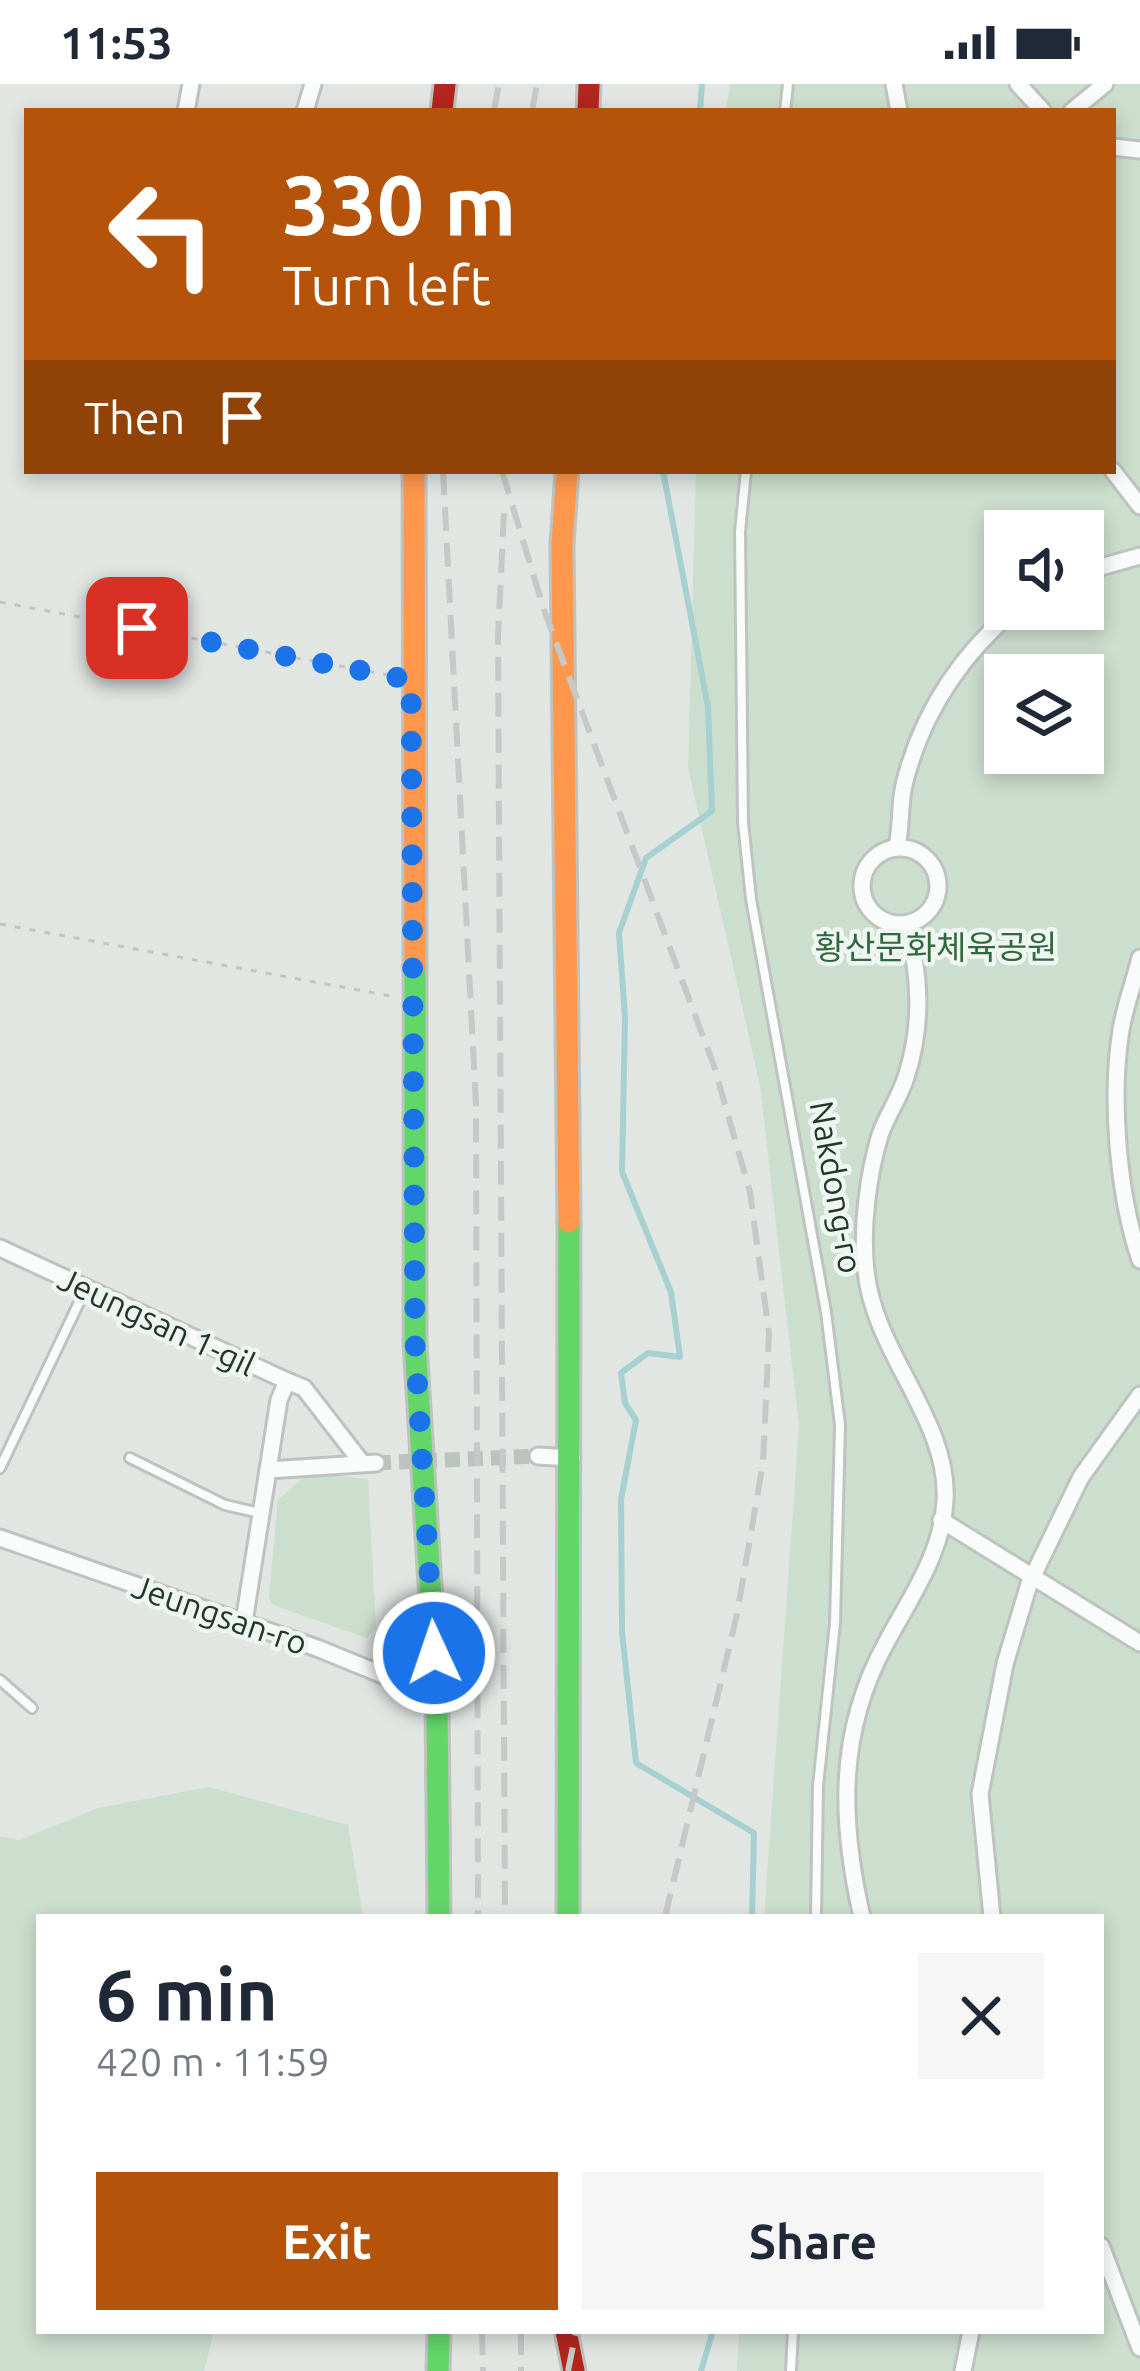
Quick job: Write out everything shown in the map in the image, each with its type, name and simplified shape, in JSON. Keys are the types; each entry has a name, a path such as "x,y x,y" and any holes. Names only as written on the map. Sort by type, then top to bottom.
{"main road":[{"path":"414,474 415,1343 437,1697 439,1914"},
{"path":"567,474 562,545 572,1458 568,1914"},
{"path":"438,2371 439,2334"},
{"path":"567,2334 574,2371"}],"street":[{"path":"1018,84 1040,108"},
{"path":"1076,108 1105,84"},
{"path":"1115,474 1140,506"},
{"path":"1104,566 1140,556"},
{"path":"897,846 904,785 920,734 949,678 990,630"},
{"path":"897,846 873,858 862,872 861,884 876,917 904,925"},
{"path":"897,846 928,860 939,878 938,897 904,925"},
{"path":"861,1914 843,1812 851,1748 861,1703 885,1644 925,1576 946,1500 926,1418 878,1329 866,1270 876,1156 916,1042 916,983 904,925"},
{"path":"1140,958 1121,1032 1118,1133 1127,1221 1140,1260"},
{"name":"Jeungsan 1-gil","path":"0,1248 287,1381 279,1400 244,1622"},
{"path":"268,1470 369,1463 304,1388 287,1381"},
{"path":"992,1914 980,1794 1005,1664 1033,1577 1081,1478 1140,1395"},
{"path":"538,1456 572,1458"},
{"path":"941,1520 1140,1643"},
{"name":"Jeungsan-ro","path":"0,1538 244,1622 437,1697"},
{"path":"1104,2254 1140,2348"},
{"path":"963,2371 970,2334"}],"lane":[{"name":"Nakdong-ro","path":"746,474 740,532 743,822 751,899 826,1312 840,1424 835,1623 818,1786 815,1914"},
{"path":"0,1468 86,1288"},
{"path":"130,1458 225,1505 262,1513"},
{"path":"0,1680 32,1708"},
{"path":"791,2371 793,2334"}],"path":[{"path":"0,602 411,680"},
{"path":"0,924 415,1000"}],"green space":[{"name":"황산문화체육공원","path":"730,84 1140,84 1140,2371 737,2371 739,2334 1104,2334 1104,1914 764,1914 799,1426 760,1085 688,768 696,474 1116,474 1116,108 726,108"},
{"path":"309,1473 368,1479 376,1627 367,1638 273,1605 269,1597 278,1500"},
{"path":"209,1787 348,1825 363,1914 36,1914 36,2334 213,2334 204,2371 0,2371 0,1836 20,1840 98,1808"}],"waterway":[{"path":"700,108 702,84"},
{"path":"664,474 708,707 712,811 646,858 619,933 625,1018 622,1172 671,1292 680,1357 648,1353 621,1373 625,1403 636,1420 621,1499 622,1632 636,1763 754,1833 752,1914"},
{"path":"701,2371 712,2334"}],"tunnel":[{"path":"376,1463 538,1456"}],"railway":[{"path":"495,108 499,84"},
{"path":"533,108 537,84"},
{"path":"443,474 476,1105 478,1914"},
{"path":"503,474 544,610 714,1066 750,1192 769,1333 763,1463 737,1614 666,1914"},
{"path":"504,513 498,637 505,1914"},
{"path":"482,2334 483,2371"},
{"path":"521,2334 521,2371"},
{"path":"568,2371 575,2334"}],"traffic: fast":[{"path":"415,966 415,1343 437,1697 439,1914"},
{"path":"568,1914 569,1222"},
{"path":"438,2371 439,2334"}],"traffic: slow":[{"path":"414,474 415,966"},
{"path":"567,474 562,545 569,1222"}],"traffic: jam":[{"path":"442,108 445,84"},
{"path":"588,108 589,84"},
{"path":"567,2334 574,2371"}],"route":[{"path":"137,628 411,680 415,1343 434,1653"}]}
